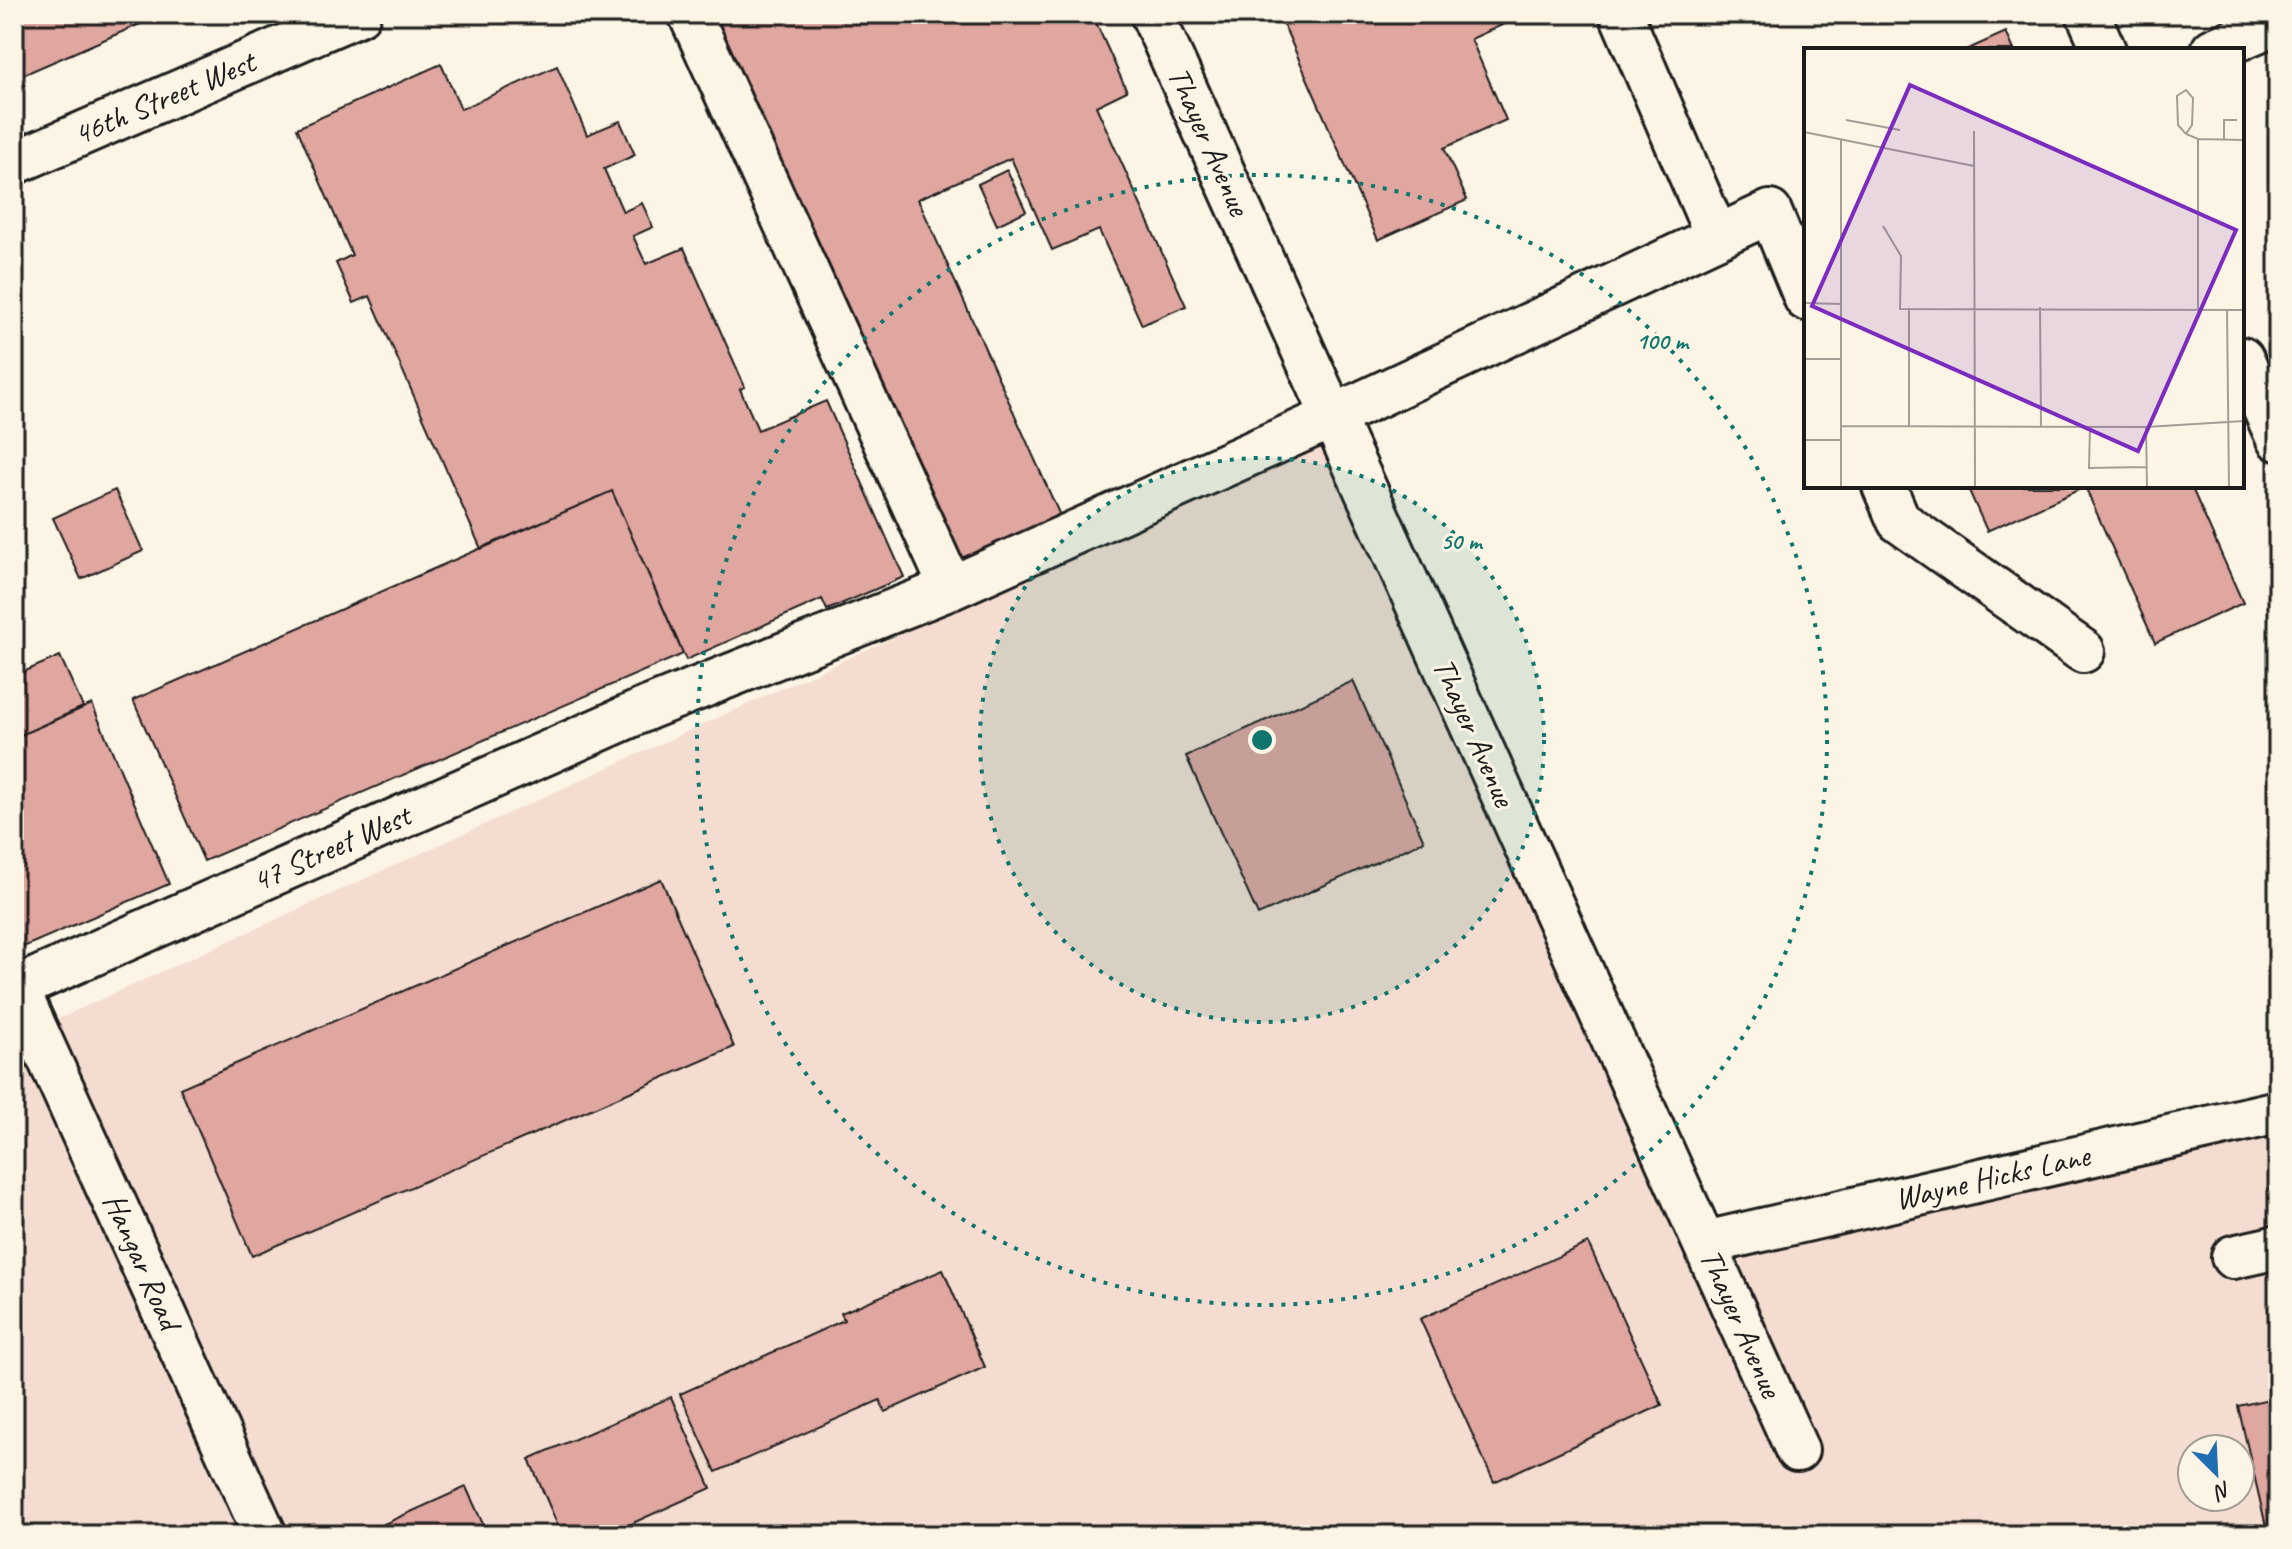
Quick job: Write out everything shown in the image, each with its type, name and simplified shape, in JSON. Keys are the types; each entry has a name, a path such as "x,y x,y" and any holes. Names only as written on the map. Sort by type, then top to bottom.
{"street":[{"path":"690,14 951,588"},
{"name":"Thayer Avenue","path":"1152,14 1797,1450"},
{"path":"1621,14 1717,237"},
{"path":"2088,14 2103,48"},
{"name":"46th Street West","path":"14,163 351,16"},
{"path":"2218,48 2278,22"},
{"name":"47 Street West","path":"16,988 648,708 951,588 1332,417 1770,212 1804,294"},
{"path":"2244,363 2278,439"},
{"path":"1885,488 1899,521 2083,651"},
{"name":"Hangar Road","path":"16,988 265,1535"},
{"name":"Wayne Hicks Lane","path":"1705,1243 2278,1112"},
{"path":"2233,1257 2278,1247"}],"shaded area":[{"path":"1339,434 1705,1243 2278,1097 2278,1535 14,1535 14,1039"}],"building":[{"path":"14,14 163,14 16,78"},
{"path":"713,14 1092,14 1127,91 1096,106 1186,306 1142,325 1099,230 1052,250 1011,158 918,199 1066,529 957,563"},
{"path":"1279,14 1526,14 1471,39 1506,120 1444,148 1467,200 1378,240"},
{"path":"2006,32 2013,48 1970,48"},
{"path":"441,64 461,109 557,66 587,135 620,121 635,155 604,169 623,212 642,203 653,227 633,236 646,264 684,248 745,387 740,389 758,430 826,401 904,577 827,610 822,599 686,660 612,491 481,549 370,296 354,303 336,263 352,255 297,128"},
{"path":"1007,170 1026,211 997,225 978,184"},
{"path":"1968,488 2083,488 1987,531"},
{"path":"2085,488 2192,488 2243,603 2155,643"},
{"path":"115,490 143,551 81,579 53,518"},
{"path":"612,491 683,654 204,861 133,700"},
{"path":"60,656 83,707 14,738 14,676"},
{"path":"1353,681 1424,841 1258,915 1186,756"},
{"path":"92,704 169,884 14,951 14,738"},
{"path":"661,879 734,1047 252,1256 180,1088"},
{"path":"1588,1243 1662,1405 1494,1482 1420,1319"},
{"path":"943,1270 985,1367 885,1412 880,1400 716,1472 680,1394 844,1320 841,1313"},
{"path":"671,1397 711,1488 606,1535 562,1535 529,1459"},
{"path":"2278,1397 2278,1535 2268,1535 2256,1483 2256,1433 2244,1433 2238,1406"},
{"path":"466,1487 488,1535 378,1535 375,1528"}]}
